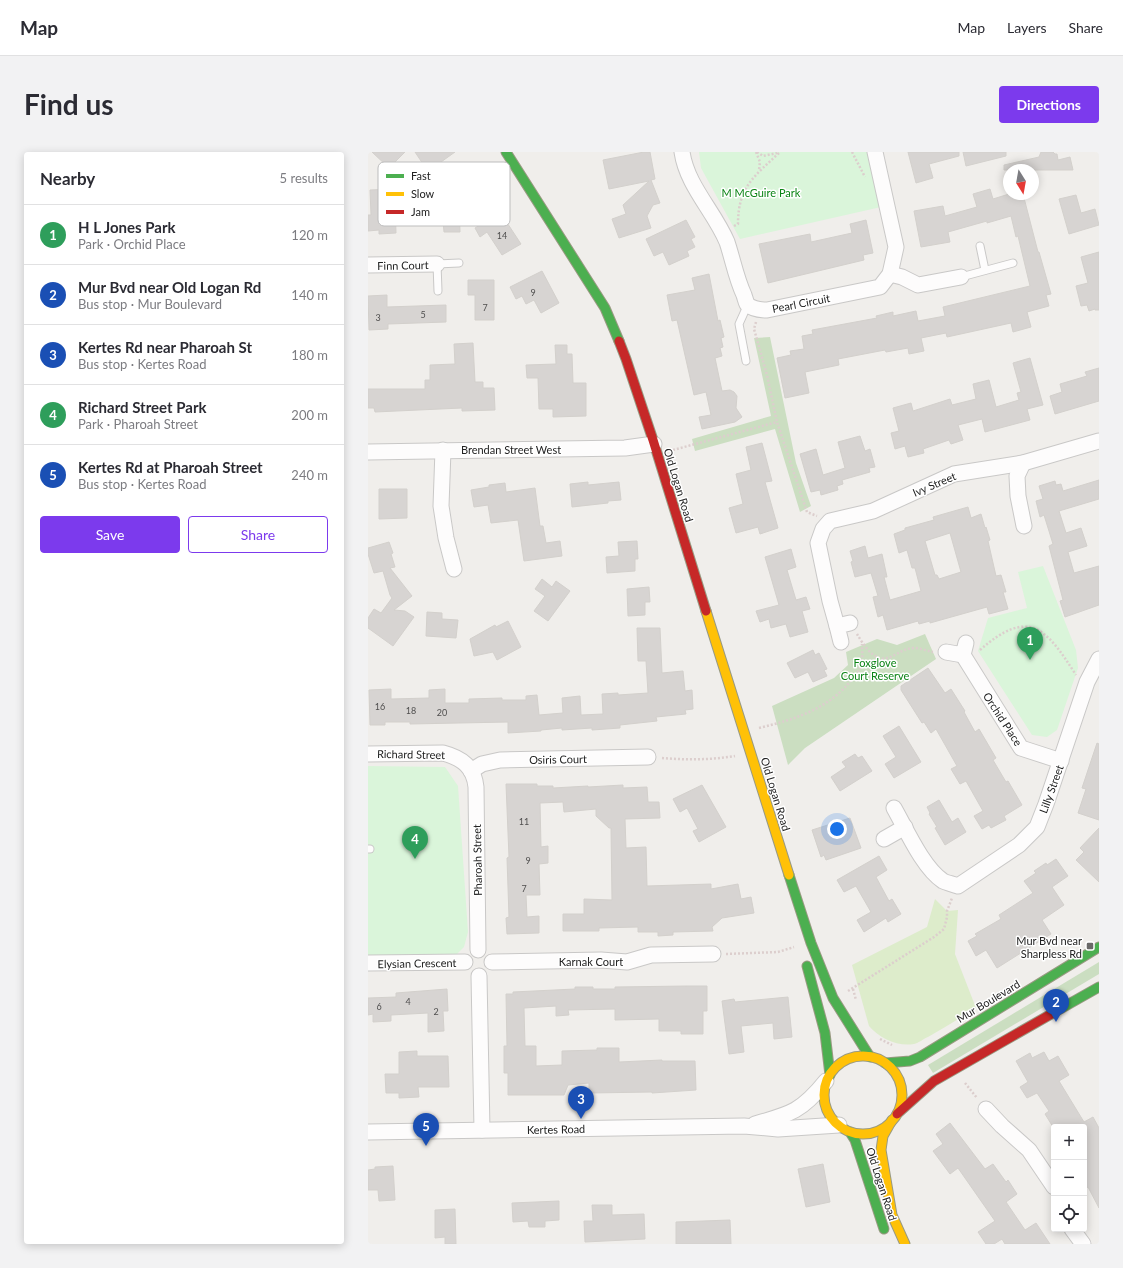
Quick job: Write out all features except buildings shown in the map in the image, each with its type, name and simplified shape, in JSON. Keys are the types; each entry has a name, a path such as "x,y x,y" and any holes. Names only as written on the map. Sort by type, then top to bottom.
{"main road":[{"name":"Old Logan Road","path":"506,152 605,308 626,359 811,943 833,998 870,1057"},
{"name":"Old Logan Road","path":"780,847 797,930"},
{"path":"801,945 818,1001 829,1053 828,1078 824,1093 825,1105 830,1116 844,1128 861,1134 873,1132 883,1128 934,1081 1099,988"},
{"name":"Mur Boulevard","path":"885,1063 910,1061 920,1057 1099,948"},
{"path":"828,1078 837,1066 858,1056 870,1057 885,1063 894,1072 900,1083 902,1095 894,1117"},
{"name":"Old Logan Road","path":"894,1117 883,1136 881,1150 892,1215 905,1244"},
{"name":"Old Logan Road","path":"844,1128 855,1140 880,1219 889,1238"}],"street":[{"path":"682,152 683,161 691,180 722,231 741,289 753,307"},
{"path":"875,152 896,247 890,274 902,277 918,285 960,277"},
{"name":"Finn Court","path":"368,265 438,264"},
{"name":"Pearl Circuit","path":"753,307 767,310 880,287 890,274"},
{"name":"Ivy Street","path":"827,525 874,511 954,474 1023,463 1099,441"},
{"name":"Brendan Street West","path":"368,452 625,448 654,444"},
{"path":"442,450 441,506 446,538 454,569"},
{"path":"1023,463 1017,476 1018,496 1024,526"},
{"path":"827,525 818,543 830,601 847,627 841,642"},
{"path":"940,652 969,650"},
{"name":"Orchid Place","path":"969,650 1021,748 1061,761"},
{"name":"Lilly Street","path":"958,886 1019,845 1037,826 1061,761 1087,682 1099,659"},
{"name":"Richard Street","path":"368,754 443,753 454,756 465,763 471,770"},
{"name":"Osiris Court","path":"471,770 482,764 500,760 648,757"},
{"name":"Pharoah Street","path":"471,770 475,777 476,787 478,950"},
{"path":"894,808 925,862 933,872 944,881 958,886"},
{"path":"884,839 905,827"},
{"path":"478,950 488,953 492,962 489,972 479,976 469,972 465,962 466,958 471,952 478,950"},
{"name":"Karnak Court","path":"492,962 601,960 626,962 651,955 713,954"},
{"name":"Elysian Crescent","path":"368,963 465,962"},
{"path":"479,976 482,1130"},
{"name":"Kertes Road","path":"744,1126 791,1113 808,1102 828,1078"},
{"path":"986,1109 1002,1126 1029,1150 1051,1183"},
{"name":"Kertes Road","path":"368,1132 744,1126 778,1129 844,1128"},
{"path":"1074,1232 1083,1244"}],"lane":[{"path":"980,246 985,270"},
{"name":"Finn Court","path":"438,291 438,264 459,263"},
{"path":"960,277 1013,263"},
{"path":"746,361 739,324 753,307"}],"path":[{"path":"756,152 760,162 759,171"},
{"path":"756,152 763,156 780,152"},
{"path":"722,231 738,224 740,198 746,186 759,171 780,152"},
{"path":"753,307 754,329 778,422 807,512 827,525"},
{"path":"691,446 778,422"},
{"path":"969,650 1007,630 1018,626 1028,626 1038,630 1050,640 1076,675"},
{"path":"847,627 857,633 862,644 874,656 881,659"},
{"path":"861,667 862,644"},
{"path":"744,732 802,716 830,701 847,686 861,667 889,657 902,650 915,648 940,652"},
{"path":"648,757 720,759 750,753"},
{"path":"833,998 853,990 944,930 947,911 958,886"},
{"path":"713,954 778,952 801,945"},
{"path":"853,990 857,1001"},
{"path":"877,1037 895,1046"},
{"path":"963,1081 986,1109"}],"green space":[{"name":"M McGuire Park","path":"699,152 869,152 881,207 740,239 701,168"},
{"path":"770,337 796,463 811,506 800,512 775,429 695,451 692,439 771,416 754,338"},
{"path":"1043,566 1076,650 1078,668 1057,730 1047,737 1032,735 978,651 988,618 1027,608 1018,572"},
{"name":"Foxglove Court Reserve","path":"925,634 936,659 805,748 788,765 772,706 834,678 848,665 846,652 877,639 897,645"},
{"path":"368,766 445,767 458,786 468,932 464,947 455,956 368,955"},
{"path":"935,899 947,911 958,910 955,954 976,1008 918,1043 908,1045 895,1043 883,1038 869,1026 852,965 927,927"},
{"path":"1099,962 1099,974 933,1073 928,1065"}],"traffic: fast":[{"path":"506,152 605,308 619,341"},
{"path":"789,875 811,943 833,998 870,1057"},
{"path":"885,1063 910,1061 920,1057 1099,947"},
{"path":"807,966 825,1033 830,1075"},
{"path":"1053,1013 1099,987"},
{"path":"850,1132 855,1140 884,1229"}],"traffic: slow":[{"path":"706,611 789,875"},
{"path":"863,1056 878,1059 890,1068 899,1080 902,1095 899,1110 890,1122 878,1131 863,1134 848,1131 836,1122 827,1110 824,1095 827,1080 836,1068 848,1059 863,1056"},
{"path":"892,1120 883,1136 881,1150 892,1215 905,1244"}],"traffic: jam":[{"path":"619,341 653,440 706,611"},
{"path":"897,1114 934,1081 1053,1013"}],"place":[{"name":"H L Jones Park","path":"1030,660"},
{"name":"Richard Street Park","path":"415,859"},
{"name":"Mur Bvd near Sharpless Rd","path":"1090,946"},
{"name":"Mur Bvd near Old Logan Rd","path":"1056,1022"},
{"name":"Kertes Rd near Pharoah St","path":"581,1119"},
{"name":"Kertes Rd at Pharoah Street","path":"426,1146"}]}
